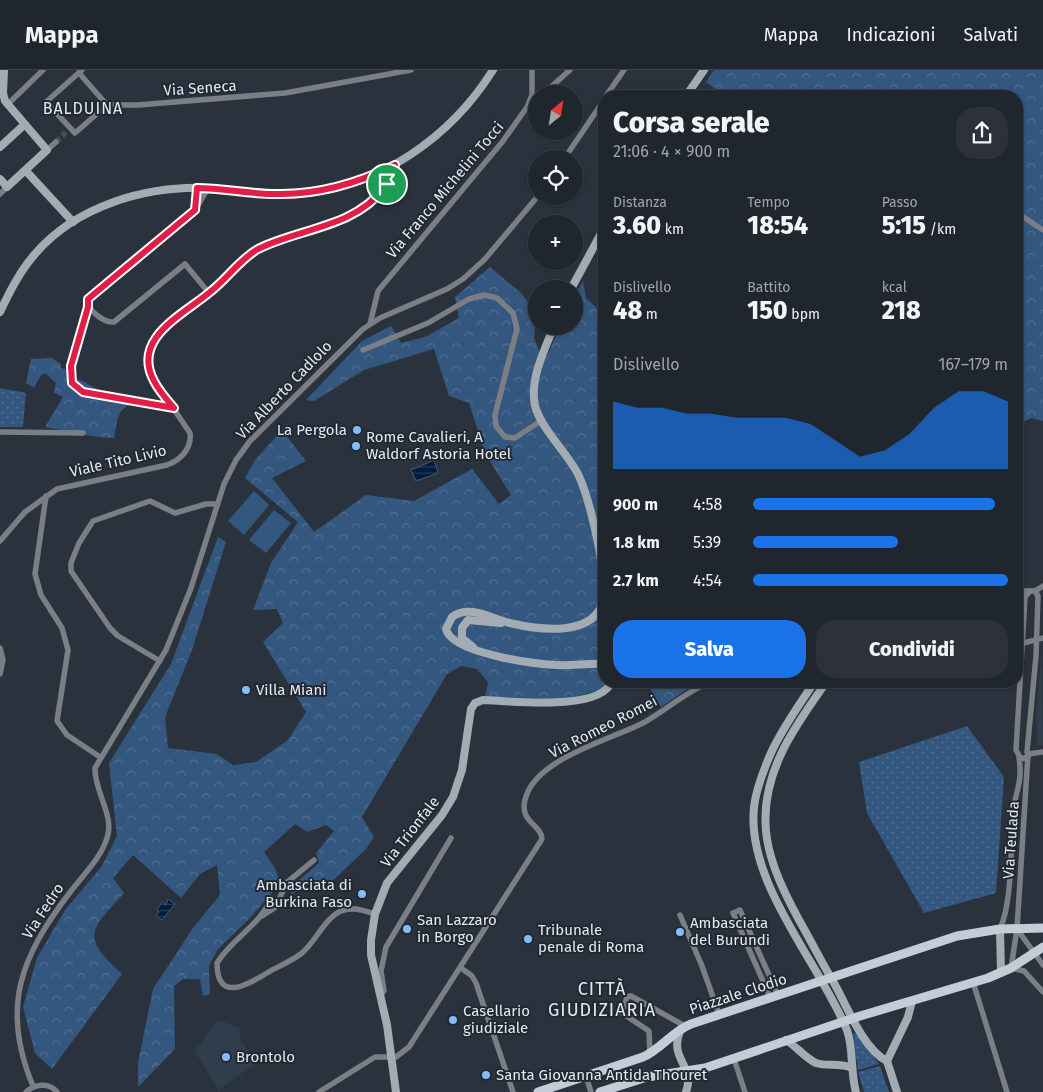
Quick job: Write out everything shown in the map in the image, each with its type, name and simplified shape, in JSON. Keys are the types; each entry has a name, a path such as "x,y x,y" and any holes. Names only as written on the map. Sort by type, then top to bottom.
{"main road":[{"path":"0,179 7,187 48,150 7,104 3,93 4,70"},
{"path":"0,312 18,277 33,256 53,236 73,222 103,206 138,195 166,190 208,188 270,194 307,193 354,182 395,165 430,141 479,91 493,70"},
{"path":"690,90 704,70"},
{"path":"0,148 24,125"},
{"path":"26,170 73,222"},
{"path":"576,280 598,239"},
{"path":"551,335 536,377 534,401 542,420 579,476 598,550"},
{"path":"478,650 462,638 462,628 466,621 472,619 543,628 574,627 595,616 598,610"},
{"path":"508,623 472,612 453,616 446,626 448,636 460,645 478,650 533,663 598,664"},
{"name":"Via Trionfale","path":"396,1092 392,1057 370,945 375,914 387,883 442,815 454,797 462,770 468,716 474,705 483,700 556,702 581,700 601,694 606,688"},
{"path":"811,688 774,747 763,773 754,808 756,838 760,859 771,889 843,1022 850,1040 852,1079 856,1092"},
{"path":"822,688 782,753 770,784 764,810 769,855 779,883 853,1018 872,1047 887,1061 897,1092"},
{"name":"Piazzale Clodio","path":"687,1089 688,1072 676,1050 675,1042 683,1028 719,1014 957,936 1000,929 1043,928"},
{"path":"1000,929 1001,973"},
{"path":"600,1092 655,1075 688,1072 734,1059 853,1018 1001,973 1043,947"},
{"path":"887,1061 908,1017 912,1001"},
{"path":"538,1092 650,1054 683,1028"},
{"path":"786,1040 813,1062 839,1064 852,1068"}],"street":[{"path":"7,104 43,70"},
{"name":"Via Seneca","path":"107,105 138,105 285,93 411,70"},
{"name":"Via Franco Michelini Tocci","path":"532,70 533,85"},
{"path":"552,85 570,70"},
{"path":"610,90 624,70"},
{"path":"80,72 107,105 75,133 68,130 46,102 80,72"},
{"name":"Via Franco Michelini Tocci","path":"370,324 378,291 504,140 528,107"},
{"path":"571,150 598,115"},
{"path":"48,150 56,142"},
{"name":"Viale Tito Livio","path":"0,541 25,512 46,496 67,485 161,466 176,460 187,450 191,434 152,377 148,359 150,346 160,332 209,293 256,250 344,217 372,200 384,188 395,165"},
{"path":"0,194 7,187"},
{"path":"195,210 197,188"},
{"path":"174,408 83,392 74,385 70,378 71,366 88,307 89,297 195,210 208,188"},
{"name":"Via Alberto Cadlolo","path":"100,757 160,661 191,588 217,504 230,472 250,441 332,358 370,324 463,279 485,259 530,205"},
{"path":"1023,218 1043,230"},
{"path":"88,307 105,321 114,322 185,264 209,293"},
{"path":"363,350 428,323 469,299 484,295 494,296 511,310 517,329 495,415 496,426 505,437 515,438 542,420"},
{"path":"0,432 83,433"},
{"path":"46,496 35,574 41,595 62,628 68,650 57,721 67,735 100,757"},
{"path":"160,661 118,636 110,628 71,571 71,563 84,533 93,521 150,501 175,513 206,504 217,504"},
{"path":"1023,591 1032,591 1043,586"},
{"name":"Via Teulada","path":"1018,928 1038,596 1032,591 1025,597 1023,613"},
{"path":"1023,643 1043,638"},
{"path":"0,648 4,660 0,674"},
{"name":"Via Romeo Romei","path":"461,968 542,838 541,833 529,822 524,810 526,797 534,782 545,771 580,750 644,722 700,688"},
{"name":"Via Teulada","path":"1000,929 1006,912 1013,812 1021,780 1019,755 1016,750 1018,688"},
{"path":"1019,755 1023,750 1028,754 1043,752"},
{"name":"Via Fedro","path":"33,1086 21,1056 15,1029 19,987 26,966 47,923 107,840 108,820 94,771 100,757"},
{"path":"380,995 384,991 381,971 386,947 451,838"},
{"path":"260,917 276,907 286,883 314,860"},
{"path":"271,898 267,909 223,952 216,963 220,981 224,985 242,988 302,953 332,917 341,911 357,909 375,914"},
{"path":"740,910 774,996 733,913 740,910"},
{"path":"680,915 702,966 719,1014"},
{"path":"1018,928 1043,965"},
{"path":"1018,928 1011,968 1026,973 1043,992"},
{"path":"320,1092 375,1057 400,1055 409,1048 461,968 472,976 476,983 513,1092"},
{"path":"973,982 1007,1092"},
{"path":"650,1054 648,1029 622,1013 628,996 683,1028"},
{"path":"734,1059 745,1092"},
{"path":"586,1076 590,1092"},
{"path":"26,1092 33,1086 48,1085 57,1092"}],"shaded area":[{"path":"434,460 438,473 416,481 411,470"},
{"path":"1042,646 1043,745 1037,746 1036,718"},
{"path":"168,899 175,904 162,920 156,916 159,912 157,910 162,902 166,905"},
{"name":"Brontolo","path":"218,1020 239,1028 240,1040 258,1062 218,1090 195,1051"}],"green space":[{"path":"714,70 1043,70 1043,421 1031,418 1023,422 1023,90 717,90 706,82"},
{"path":"490,267 521,293 528,302 528,335 534,335 542,358 547,356 556,335 583,335 583,281 586,298 598,309 598,688 604,688 569,699 485,697 488,682 477,669 461,666 447,674 362,817 374,837 366,849 324,889 315,881 291,895 292,886 319,863 316,853 334,831 326,825 307,832 295,824 264,852 275,868 280,883 251,917 218,949 209,966 210,994 203,996 200,979 183,979 174,986 175,1049 138,1087 138,1063 153,989 193,928 220,895 217,865 200,874 181,898 133,855 113,878 124,893 103,916 94,933 95,942 100,951 122,974 52,1069 35,1053 23,1007 37,958 65,910 102,866 117,836 109,763 171,664 218,537 226,542 192,650 165,717 168,748 217,754 233,765 256,762 288,740 306,712 263,642 283,623 277,609 253,610 271,563 298,522 245,478 255,460 282,430 306,461 272,478 314,532 366,495 414,501 472,469 499,504 511,495 485,453 469,403 449,396 434,349 364,370 314,401 306,400 362,341 391,326 401,343 425,337 459,318 455,297"},
{"path":"52,358 61,364 61,368 74,373 73,378 105,392 107,401 128,405 121,411 117,420 114,438 88,436 45,427 63,397 54,393 56,383 45,373 41,375 34,388 26,383 31,359"},
{"path":"0,388 26,393 23,427 0,427"},
{"path":"254,491 269,505 244,535 228,521"},
{"path":"274,510 291,523 266,553 249,540"},
{"path":"650,688 689,688 661,707"},
{"path":"967,726 1004,777 996,893 924,913 867,813 859,762"},
{"path":"856,1033 879,1064 858,1070 853,1034"},
{"path":"880,1066 889,1092 864,1092 858,1072"}],"waterway":[{"path":"538,402 548,400"},
{"path":"526,406 533,404"},
{"path":"502,655 509,644"},
{"path":"495,666 500,659"}],"tunnel":[{"path":"56,142 66,132"}],"place":[{"name":"La Pergola","path":"357,430"},
{"name":"Rome Cavalieri, A Waldorf Astoria Hotel","path":"356,446"},
{"name":"Villa Miani","path":"246,690"},
{"name":"Ambasciata di Burkina Faso","path":"362,894"},
{"name":"San Lazzaro in Borgo","path":"407,929"},
{"name":"Ambasciata del Burundi","path":"680,932"},
{"name":"Tribunale penale di Roma","path":"528,939"},
{"name":"Casellario giudiziale","path":"453,1020"},
{"name":"Brontolo","path":"226,1057"},
{"name":"Santa Giovanna Antida Thouret","path":"486,1075"}],"district":[{"name":"BALDUINA","path":"83,108"},
{"name":"CITTÀ GIUDIZIARIA","path":"602,1000"}],"route":[{"path":"395,165 387,184 376,196 350,214 256,250 220,284 156,335 149,350 148,359 151,373 156,385 174,408 83,392 72,383 70,376 71,366 88,307 88,299 195,210 197,188 270,194 299,194 354,182 395,165"}]}
